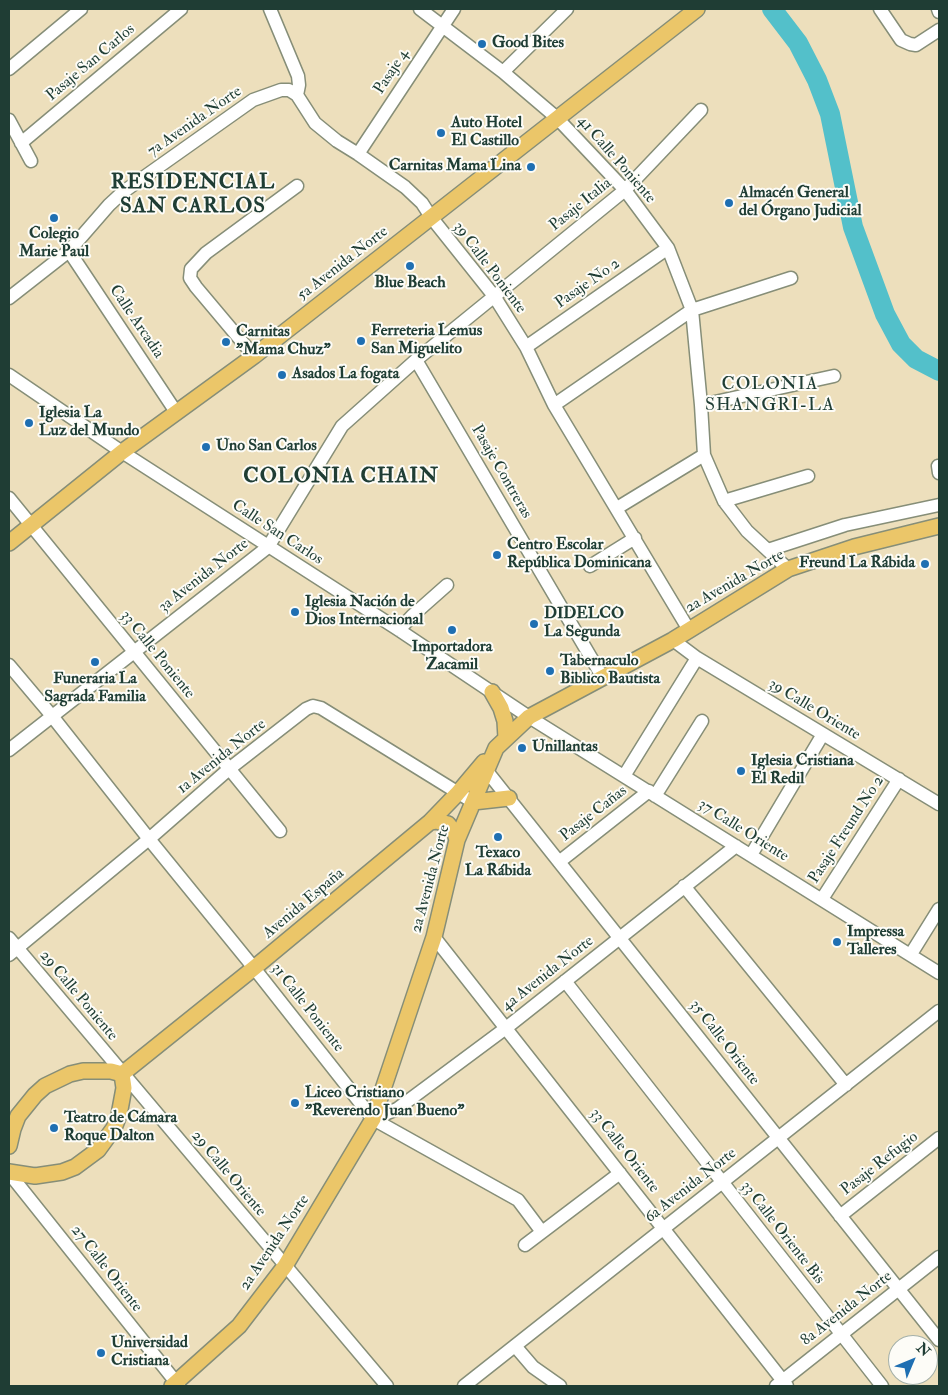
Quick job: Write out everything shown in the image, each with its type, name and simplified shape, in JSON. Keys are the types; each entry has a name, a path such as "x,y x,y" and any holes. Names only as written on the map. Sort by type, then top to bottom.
{"main road":[{"name":"5a Avenida Norte","path":"9,543 122,452 254,356 697,9"},
{"name":"2a Avenida Norte","path":"501,743 529,717 673,640 788,569 854,547 939,526"},
{"path":"492,692 503,715 501,743"},
{"name":"Avenida España","path":"122,1074 254,968 430,822 484,767 501,743"},
{"name":"2a Avenida Norte","path":"176,1385 239,1326 285,1266 373,1119 434,937 457,840 473,802 484,767"},
{"path":"473,802 509,798"},
{"path":"430,822 448,824 457,840"},
{"path":"9,1146 18,1116 45,1086 70,1074 83,1071 111,1071 122,1074 124,1088 119,1116 106,1140 98,1150 75,1167 49,1175 35,1176 9,1172"}],"street":[{"path":"9,69 81,9"},
{"name":"Pasaje San Carlos","path":"21,142 181,9"},
{"name":"39 Calle Poniente","path":"270,9 298,76 297,95 315,123 336,142 358,154 405,187 422,203 494,296 526,347 554,405 689,630"},
{"name":"41 Calle Poniente","path":"420,9 503,72 557,118 625,190 668,248 692,310 702,405 704,455 724,502 747,531 788,569"},
{"name":"Pasaje 4","path":"358,154 454,9"},
{"path":"503,72 567,9"},
{"path":"880,9 901,40 910,44 916,45 939,30"},
{"name":"7a Avenida Norte","path":"9,298 70,251 109,205 123,192 253,100 281,90 289,90 297,95"},
{"name":"Pasaje Italia","path":"494,296 625,190 701,110"},
{"path":"9,120 31,161"},
{"path":"254,356 196,288 190,278 190,268 206,253 297,186"},
{"name":"Pasaje No 2","path":"526,347 668,248"},
{"name":"Calle Arcadia","path":"70,251 176,412"},
{"path":"554,405 692,310 791,278"},
{"name":"3a Avenida Norte","path":"9,750 268,547 342,426 416,360 494,296"},
{"name":"Pasaje Contreras","path":"416,360 603,678"},
{"name":"Calle San Carlos","path":"9,375 122,452 399,630 529,717"},
{"path":"702,405 834,376"},
{"path":"617,508 704,455"},
{"path":"724,502 808,476"},
{"name":"33 Calle Poniente","path":"9,498 280,831"},
{"path":"768,550 845,525 939,505"},
{"path":"590,566 635,538"},
{"path":"399,630 412,616 448,585"},
{"name":"39 Calle Oriente","path":"673,640 697,658 939,804"},
{"path":"624,776 697,658"},
{"name":"31 Calle Poniente","path":"9,665 52,716 373,1119 518,1200 542,1232"},
{"name":"1a Avenida Norte","path":"12,947 149,839 229,769 306,709 313,706 321,708 473,802"},
{"name":"37 Calle Oriente","path":"529,717 939,973"},
{"path":"652,794 702,721"},
{"path":"751,855 823,734"},
{"name":"35 Calle Oriente","path":"484,767 939,1340"},
{"name":"Pasaje Freund No 2","path":"822,899 899,780"},
{"name":"Pasaje Cañas","path":"559,862 652,794"},
{"name":"4a Avenida Norte","path":"373,1119 397,1109 506,1028 736,846"},
{"path":"684,886 846,1085"},
{"path":"910,954 939,909"},
{"name":"33 Calle Oriente","path":"434,937 664,1229 782,1384"},
{"name":"29 Calle Poniente","path":"12,947 122,1074"},
{"name":"33 Calle Oriente Bis","path":"565,981 882,1386"},
{"name":"6a Avenida Norte","path":"464,1386 939,1011"},
{"name":"29 Calle Oriente","path":"122,1074 387,1386"},
{"name":"Pasaje Refugio","path":"840,1216 939,1138"},
{"name":"27 Calle Oriente","path":"9,1172 176,1385"},
{"path":"525,1245 620,1173"},
{"name":"8a Avenida Norte","path":"782,1384 841,1334 939,1257"},
{"path":"515,1346 533,1367 560,1386"}],"waterway":[{"path":"772,9 798,43 817,80 830,114 853,227 885,314 901,344 916,359 939,371"}],"place":[{"name":"Good Bites","path":"482,44"},
{"name":"Auto Hotel El Castillo","path":"441,133"},
{"name":"Carnitas Mama Lina","path":"531,167"},
{"name":"Almacén General del Órgano Judicial","path":"729,203"},
{"name":"Colegio Marie Paul","path":"54,218"},
{"name":"Blue Beach","path":"410,266"},
{"name":"Ferreteria Lemus San Miguelito","path":"361,341"},
{"name":"Carnitas \"Mama Chuz\"","path":"226,342"},
{"name":"Asados La fogata","path":"282,375"},
{"name":"Iglesia La Luz del Mundo","path":"29,423"},
{"name":"Uno San Carlos","path":"206,447"},
{"name":"Centro Escolar República Dominicana","path":"497,555"},
{"name":"Freund La Rábida","path":"925,564"},
{"name":"Iglesia Nación de Dios Internacional","path":"295,612"},
{"name":"DIDELCO La Segunda","path":"534,624"},
{"name":"Importadora Zacamil","path":"452,630"},
{"name":"Funeraria La Sagrada Familia","path":"95,662"},
{"name":"Tabernaculo Biblico Bautista","path":"550,671"},
{"name":"Unillantas","path":"522,748"},
{"name":"Iglesia Cristiana El Redil","path":"741,771"},
{"name":"Texaco La Rábida","path":"498,837"},
{"name":"Impressa Talleres","path":"837,942"},
{"name":"Liceo Cristiano \"Reverendo Juan Bueno\"","path":"295,1103"},
{"name":"Teatro de Cámara Roque Dalton","path":"54,1128"},
{"name":"Universidad Cristiana","path":"101,1353"}],"district":[{"name":"RESIDENCIAL SAN CARLOS","path":"193,195"},
{"name":"COLONIA SHANGRI-LA","path":"770,395"},
{"name":"COLONIA CHAIN","path":"341,477"}]}
